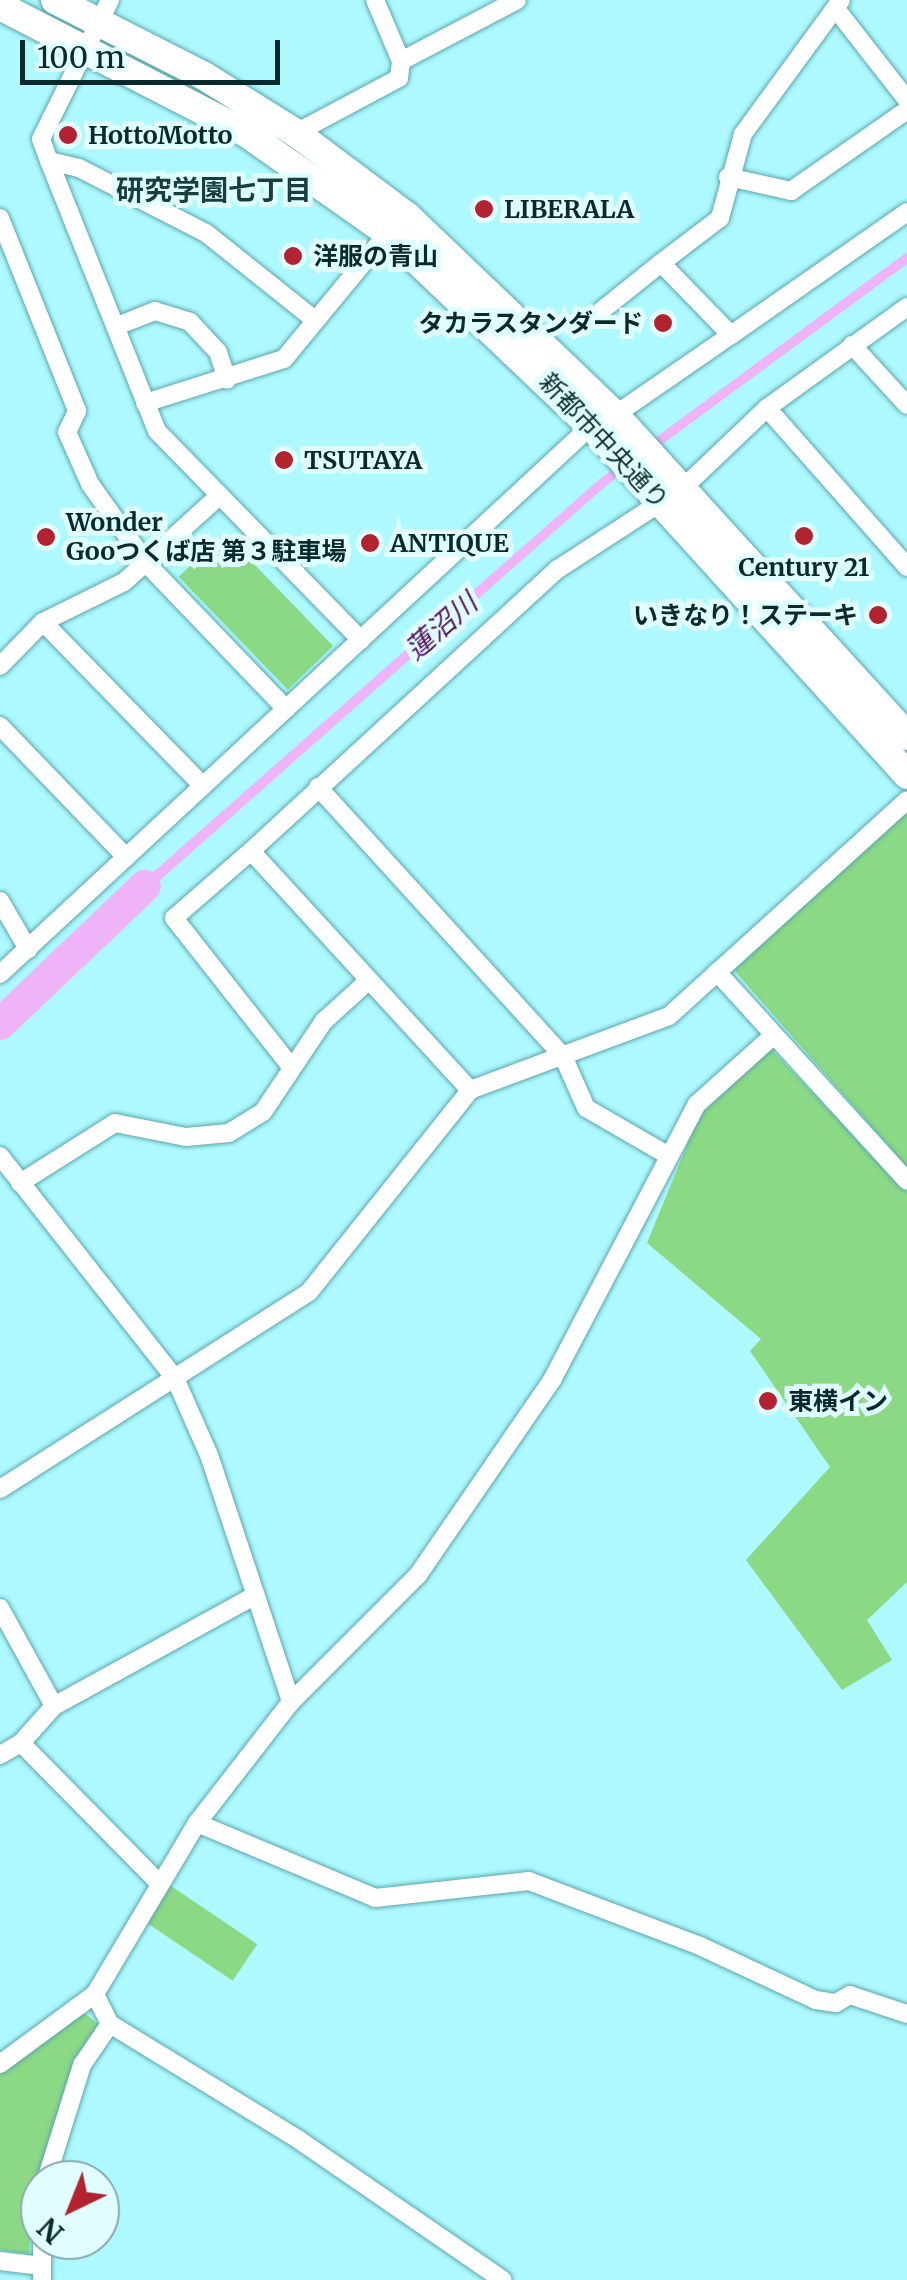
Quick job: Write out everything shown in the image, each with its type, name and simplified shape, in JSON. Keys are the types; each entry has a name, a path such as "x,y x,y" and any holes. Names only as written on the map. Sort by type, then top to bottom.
{"main road":[{"name":"新都市中央通り","path":"56,0 105,10 296,133 407,216 907,736"},
{"name":"新都市中央通り","path":"0,6 88,46 246,133 388,233 612,430"},
{"name":"新都市中央通り","path":"665,487 907,775"}],"street":[{"path":"296,133 398,78 401,61 375,0"},
{"path":"401,61 517,0"},
{"path":"601,311 720,218 728,177 767,96 838,4 907,100"},
{"path":"105,10 41,139 157,432 361,640"},
{"path":"728,177 791,190 907,110"},
{"path":"49,161 79,168 206,233 315,320"},
{"path":"0,974 361,640 731,335 907,212"},
{"path":"0,218 77,412 67,432 73,451 147,564 286,709"},
{"path":"145,402 227,380 284,359 388,233"},
{"path":"662,263 731,335"},
{"path":"292,1068 174,918 558,570 767,408 907,306"},
{"path":"117,326 154,311 190,322 218,352 227,380"},
{"path":"852,345 907,405"},
{"path":"767,408 907,568"},
{"path":"0,666 43,622 147,564 220,496"},
{"path":"43,622 203,786"},
{"path":"0,726 126,857"},
{"path":"318,788 563,1056 586,1108 668,1156"},
{"path":"0,1489 310,1292 470,1090 669,1016 907,800"},
{"path":"251,851 470,1090"},
{"path":"0,901 28,949"},
{"path":"716,972 907,1181"},
{"path":"20,1182 115,1123 186,1137 229,1133 263,1112 324,1021 368,981"},
{"path":"0,2064 96,1994 197,1823 291,1702 398,1602 552,1380 697,1104 774,1034"},
{"path":"0,1156 175,1378 210,1455 291,1702"},
{"path":"0,1754 21,1743 54,1706 254,1596"},
{"path":"0,1608 54,1706"},
{"path":"21,1743 160,1884"},
{"path":"197,1823 375,1898 529,1881 816,2000 836,2003 850,1995 907,2014"},
{"path":"96,1994 110,2024 298,2140 503,2280"},
{"path":"52,2160 82,2065 110,2024"},
{"path":"0,2260 42,2273"}],"green space":[{"path":"224,533 333,646 288,690 179,577"},
{"path":"904,813 907,816 907,1167 734,970"},
{"path":"771,1049 907,1192 907,1582 867,1620 892,1660 842,1690 746,1560 830,1467 750,1351 761,1339 647,1243 699,1116"},
{"path":"171,1886 257,1944 233,1981 146,1922"},
{"path":"81,2010 100,2026 74,2065 44,2160 20,2160 20,2253 0,2250 0,2074"}],"water":[{"path":"907,252 907,264 607,485 116,919 109,911 601,478"}],"waterway":[{"name":"蓮沼川","path":"0,1024 145,886"}],"place":[{"name":"HottoMotto","path":"68,135"},
{"name":"LIBERALA","path":"484,209"},
{"name":"洋服の青山","path":"293,256"},
{"name":"タカラスタンダード","path":"663,323"},
{"name":"TSUTAYA","path":"284,460"},
{"name":"Century 21","path":"804,536"},
{"name":"Wonder Gooつくば店 第３駐車場","path":"46,537"},
{"name":"ANTIQUE","path":"370,543"},
{"name":"いきなり！ステーキ","path":"878,615"},
{"name":"東横イン","path":"768,1401"}],"district":[{"name":"研究学園七丁目","path":"214,190"}]}
